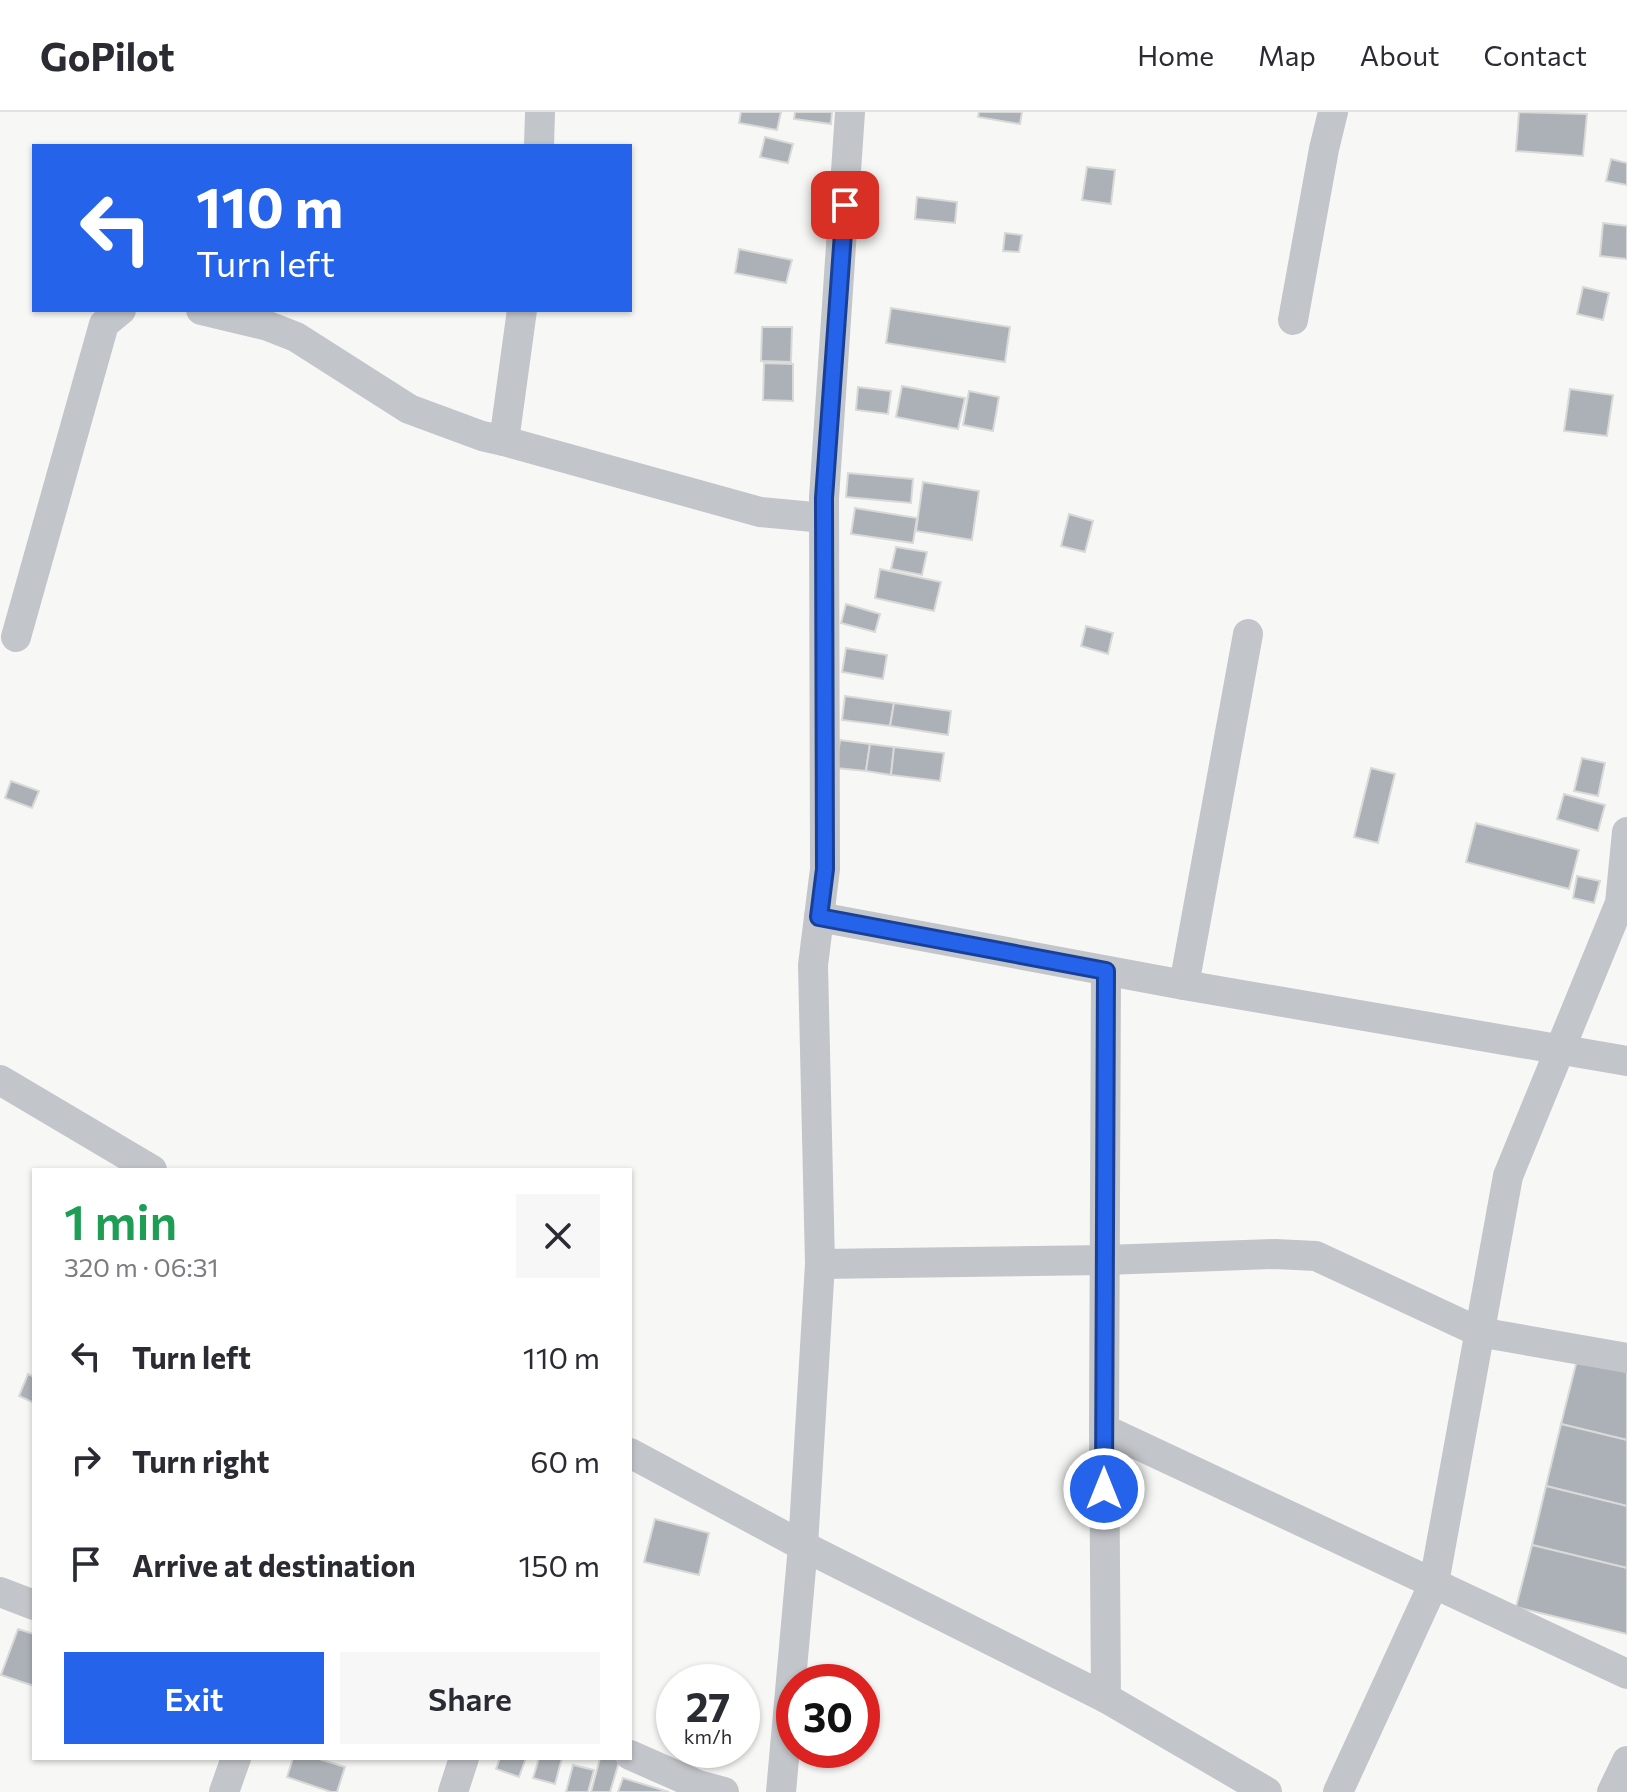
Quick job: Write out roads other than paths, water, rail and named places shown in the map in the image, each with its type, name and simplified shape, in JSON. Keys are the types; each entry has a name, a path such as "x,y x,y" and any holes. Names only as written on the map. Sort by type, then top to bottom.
{"street":[{"path":"539,144 540,112"},
{"path":"781,1792 803,1546 820,1264 813,965 825,869 824,498 850,112"},
{"path":"1293,320 1333,112"},
{"path":"16,637 104,324 119,312"},
{"path":"209,312 268,326 296,337 409,409 482,436 760,512 824,518"},
{"path":"504,441 522,312"},
{"path":"1184,985 1248,634"},
{"path":"1338,1792 1434,1583 1508,1176 1620,903 1627,832"},
{"path":"819,917 1184,985 1627,1061"},
{"path":"1106,971 1106,1698"},
{"path":"0,1080 149,1168"},
{"path":"820,1264 1275,1254 1316,1256 1479,1332 1627,1358"},
{"path":"1104,1429 1627,1674"},
{"path":"632,1454 803,1546 1106,1698 1267,1792"},
{"path":"0,1592 32,1604"},
{"path":"632,1756 698,1785 724,1792"},
{"path":"224,1792 235,1760"},
{"path":"453,1792 463,1760"},
{"path":"1612,1792 1627,1761"}]}
